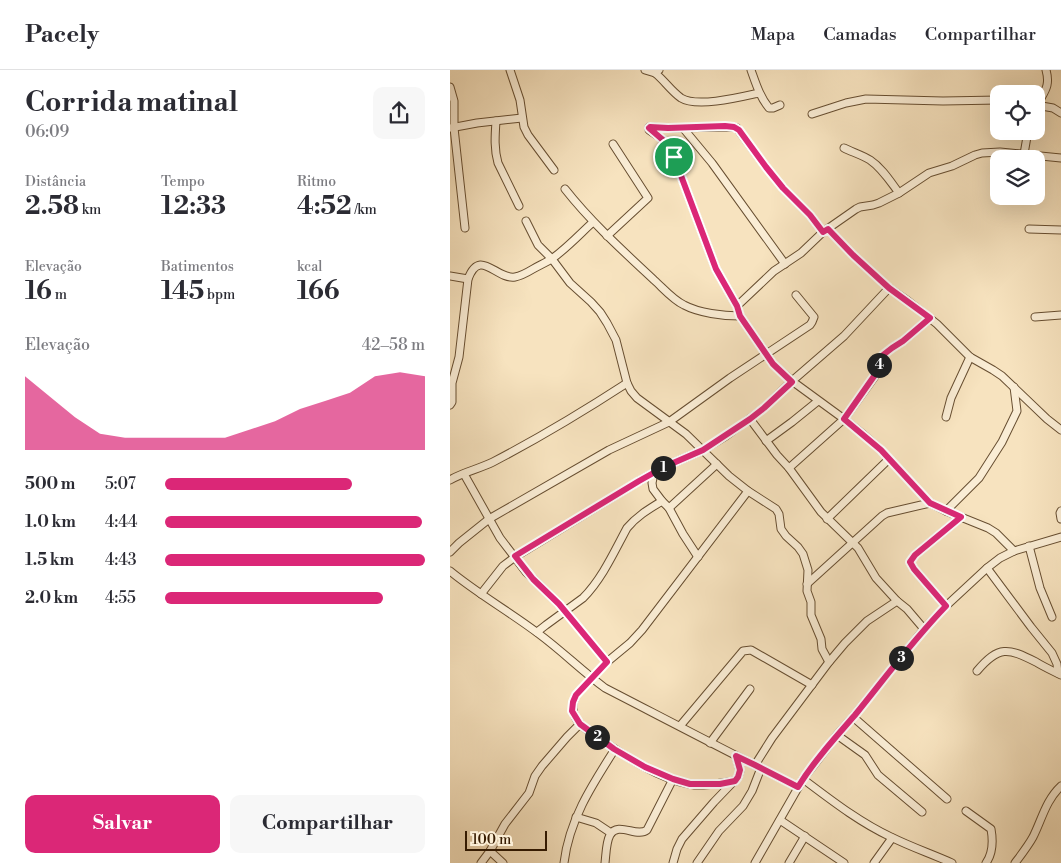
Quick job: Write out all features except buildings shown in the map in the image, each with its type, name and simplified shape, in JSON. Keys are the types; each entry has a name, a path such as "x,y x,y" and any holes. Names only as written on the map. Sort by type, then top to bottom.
{"street":[{"path":"510,70 522,108 524,127 554,170"},
{"path":"644,70 657,71 680,97 692,101 726,100 759,93"},
{"path":"751,70 759,93 769,108 780,104"},
{"path":"1045,90 1048,84 1046,70"},
{"path":"450,87 454,101 452,128 465,228"},
{"path":"812,114 866,99 990,100"},
{"path":"1045,107 1053,108 1061,113"},
{"path":"452,128 522,118"},
{"path":"496,121 494,140 496,157 520,206"},
{"path":"1014,551 996,533 988,528 930,503 881,450 844,419 792,382 775,366 740,316 737,306 716,269 674,157 663,140 649,128 725,126 737,128 783,188 826,230 889,288 930,318 970,357 993,370 1061,430"},
{"path":"683,128 712,163 785,264"},
{"path":"607,236 648,198 613,144"},
{"path":"844,148 868,158 876,164 899,193"},
{"path":"737,306 774,271 801,252 826,230 860,207 873,205 899,193 929,174 952,166 975,154 990,153"},
{"path":"1045,156 1061,158"},
{"path":"565,189 593,222 624,253 682,304 720,315 740,316"},
{"path":"526,221 535,240 570,283 600,312 607,323 616,340 627,383 637,398 686,434 729,476 779,514 781,529 803,554 808,570 807,591 811,615 821,639 822,649 829,662"},
{"path":"450,405 452,402 452,383 459,357 468,279 474,267 479,265 516,277 552,259 593,222"},
{"path":"1029,229 1061,230"},
{"path":"450,276 468,279"},
{"path":"481,594 503,566 515,556 654,473 703,450 750,419 844,336 889,288"},
{"path":"450,552 489,519 608,450 669,422 730,378 810,325 814,317 796,295"},
{"path":"1035,318 1061,315"},
{"path":"789,468 844,419 877,372 883,355 930,318"},
{"path":"946,417 951,398 970,357"},
{"path":"450,480 493,462 627,383"},
{"path":"946,511 980,478 1002,442 1017,411 1014,387"},
{"path":"766,441 818,401"},
{"path":"750,419 827,519 862,554 876,578 924,629"},
{"path":"827,519 889,459"},
{"path":"669,508 717,464"},
{"path":"450,471 461,474 497,534 533,579 559,604 607,662"},
{"path":"654,473 652,486 669,508 698,557"},
{"path":"735,781 720,784 690,784 645,767 614,749 580,724 572,711 576,695 607,662 642,630 748,491"},
{"path":"537,632 583,598 595,585 627,528 644,511 662,501"},
{"path":"807,584 879,518 887,514 930,503"},
{"path":"1061,511 1061,519"},
{"path":"946,606 910,562 915,555 961,517"},
{"path":"755,863 803,779 837,734 924,629 946,606 1000,558 1014,551 1061,537"},
{"path":"1029,546 1040,588 1052,617"},
{"path":"987,568 1030,627 1052,653 1059,674"},
{"path":"450,571 537,632 605,688 798,787"},
{"path":"697,863 719,832 743,806 752,790 758,767 772,738 829,662 867,621 897,601"},
{"path":"680,726 743,651 751,650 812,685"},
{"path":"976,671 990,657 1004,651 1020,655 1059,674"},
{"path":"710,743 750,688"},
{"path":"853,717 947,798"},
{"path":"480,863 490,851 505,824 529,793 535,776 542,766 580,724"},
{"path":"837,734 866,755 878,774 922,812"},
{"path":"564,863 576,817 614,749"},
{"path":"672,863 682,839 738,777 740,770 736,756"},
{"path":"605,863 611,833 622,829 638,833 644,833 648,830 673,779"},
{"path":"803,779 857,818 892,838 952,863"},
{"path":"1015,863 1032,839 1049,800 1061,786"},
{"path":"966,811 991,829 991,852 990,858 986,863"},
{"path":"576,817 596,823 611,833"},
{"path":"780,820 805,836 835,861 844,863"},
{"path":"789,863 805,836"},
{"path":"874,863 892,838"},
{"path":"490,851 503,863"},
{"path":"880,855 886,863"}],"route":[{"path":"725,126 737,128 783,188 810,215 823,232 828,229 889,288 930,318 883,355 877,372 844,419 881,450 930,503 961,517 915,555 910,562 946,606 924,629 837,734 798,787 736,756 740,770 735,781 720,784 690,784 645,767 614,749 580,724 572,711 576,695 607,662 559,604 526,572 515,556 639,481 664,467 703,450 726,436 764,408 792,382 773,364 740,316 737,306 716,269 674,157 660,136 649,130 649,127 725,126"}]}
